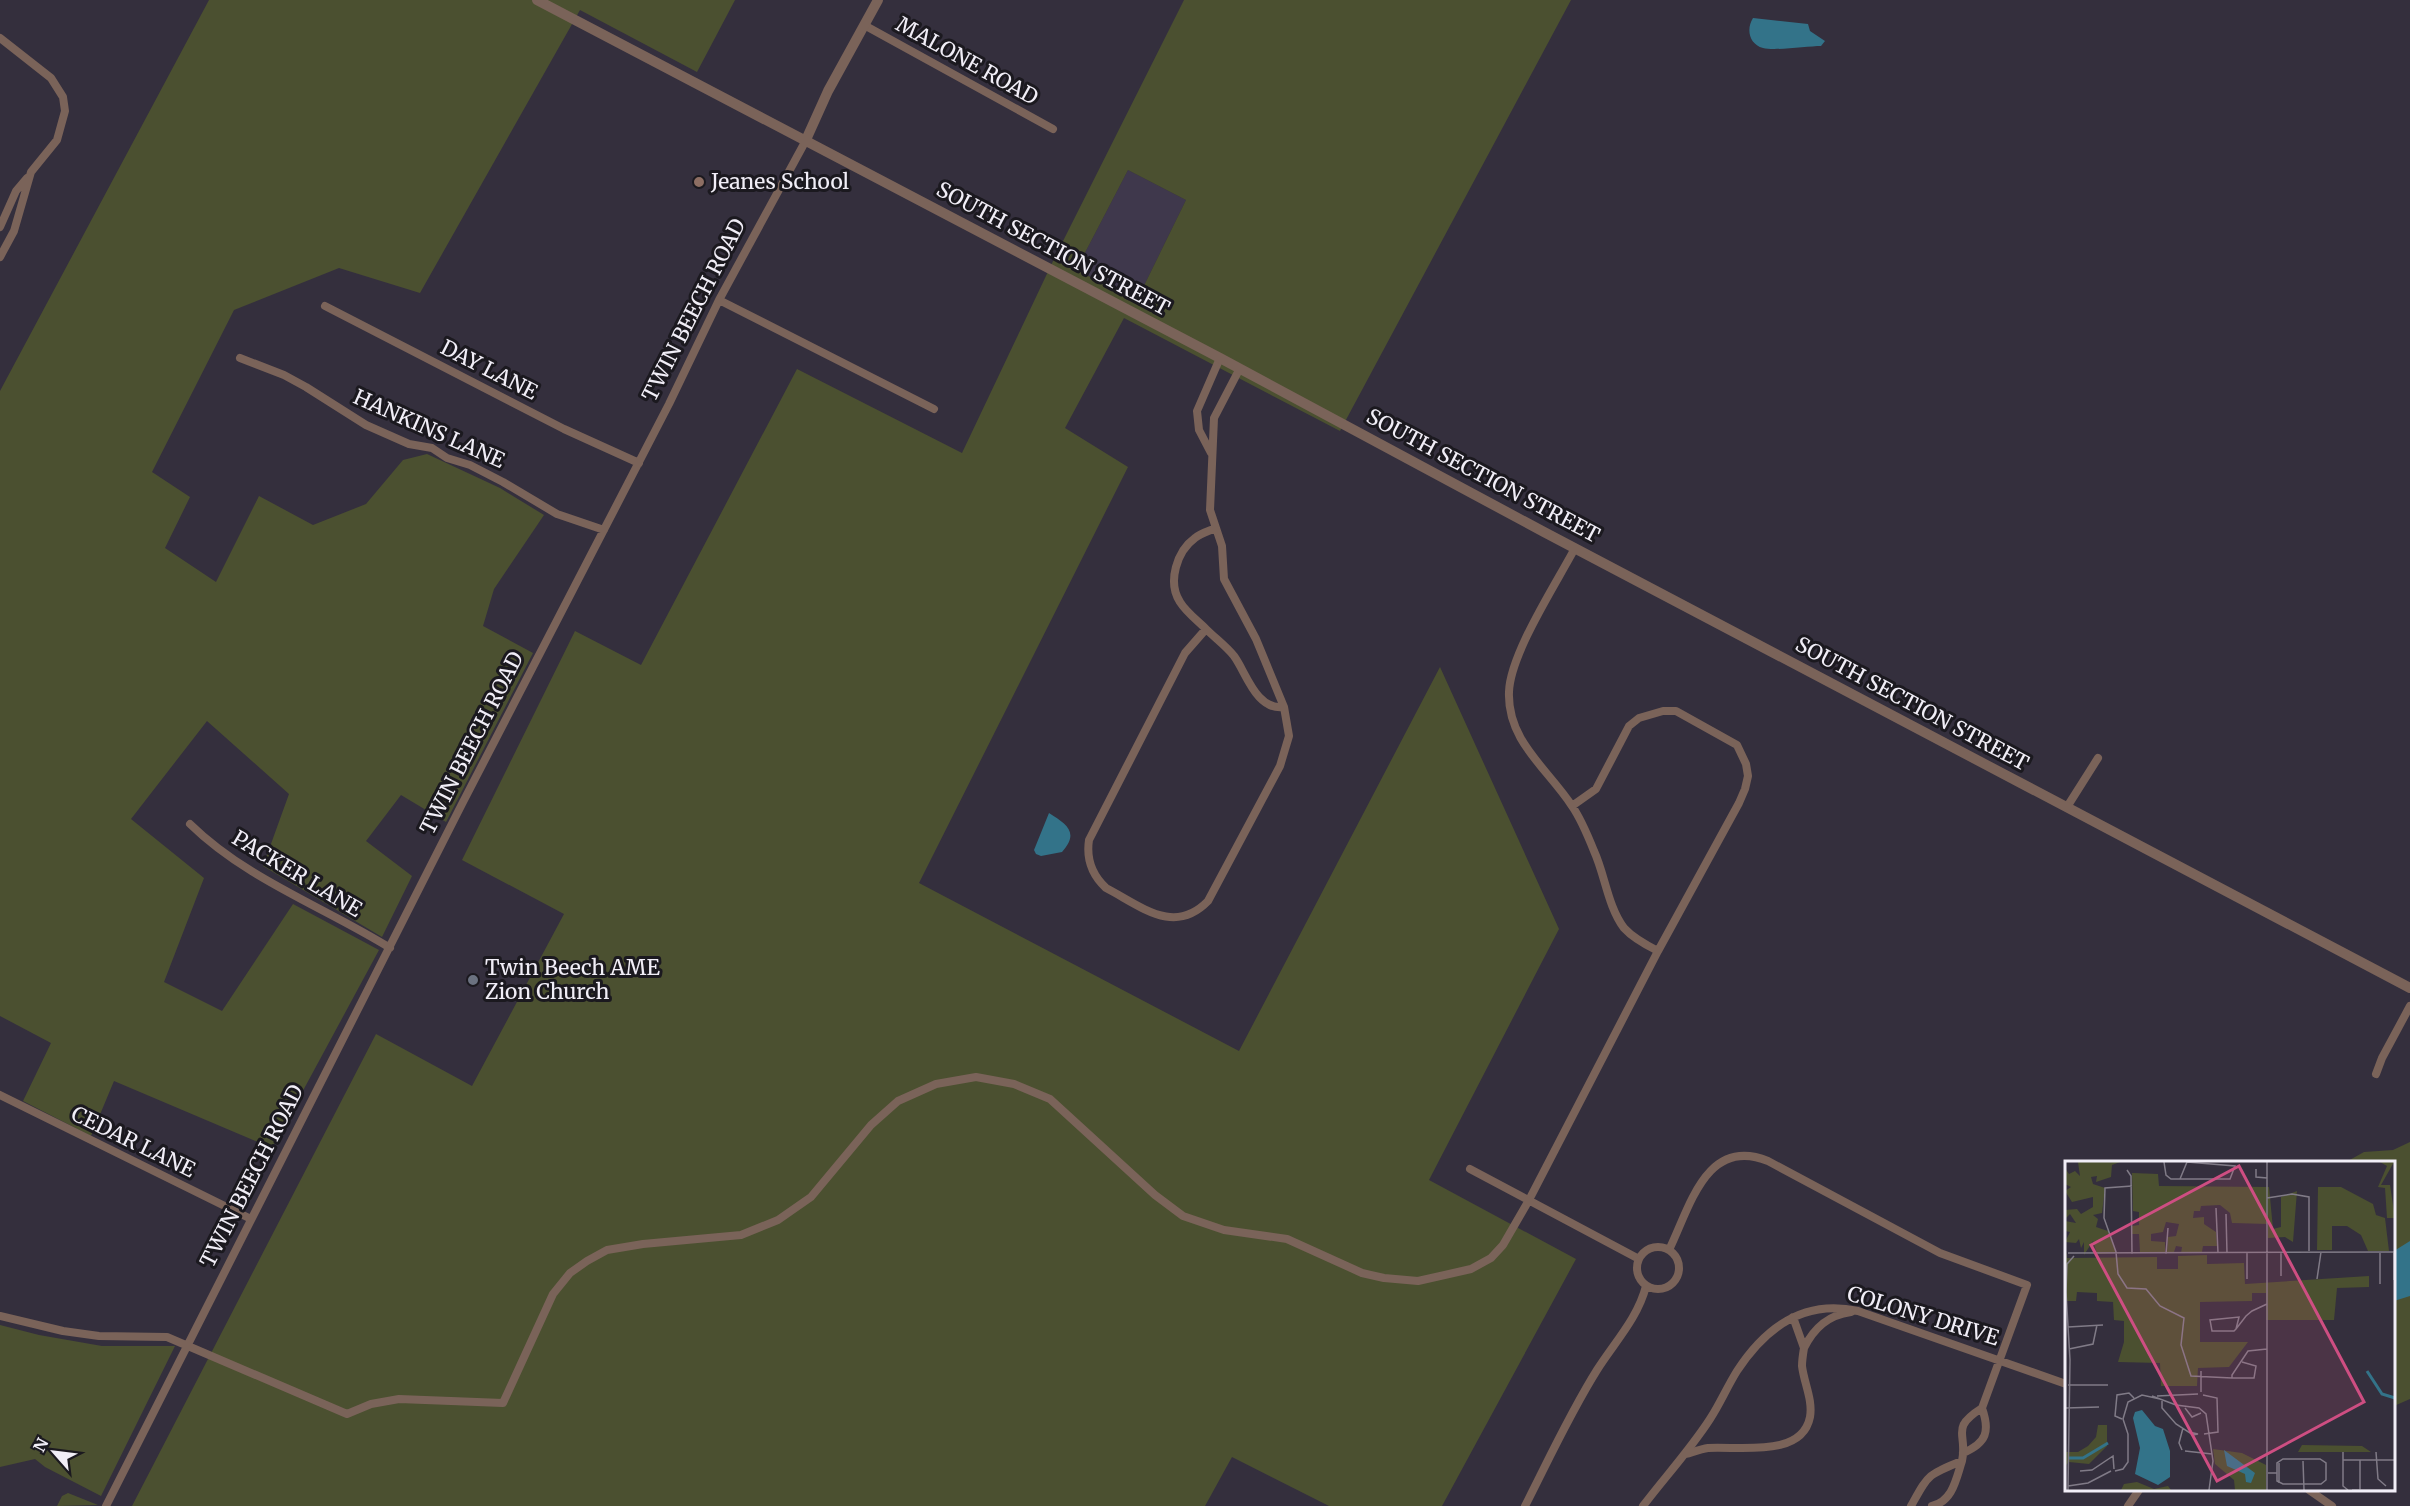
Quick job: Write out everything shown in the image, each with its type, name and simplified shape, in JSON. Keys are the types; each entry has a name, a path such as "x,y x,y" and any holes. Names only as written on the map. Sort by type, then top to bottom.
{"street":[{"name":"SOUTH SECTION STREET","path":"537,0 1220,358 1575,548 2410,988"},
{"name":"TWIN BEECH ROAD","path":"106,1506 639,463 719,300 805,142 828,91 878,0"},
{"name":"MALONE ROAD","path":"864,25 1053,129"},
{"path":"0,38 51,78 59,88 65,107 64,123 57,140 16,191 0,227"},
{"path":"0,257 14,231 31,172"},
{"path":"719,300 934,409"},
{"name":"DAY LANE","path":"325,306 564,429 639,463"},
{"name":"HANKINS LANE","path":"240,358 284,375 366,425 409,444 432,448 447,458 470,465 503,482 557,514 604,530"},
{"path":"1211,453 1199,430 1197,411 1220,358"},
{"path":"1206,629 1185,653 1089,840 1089,862 1099,882 1106,888 1164,917 1187,916 1202,908 1208,901 1280,766 1289,736 1284,707 1256,639 1224,579 1222,546 1210,510 1214,418 1239,370"},
{"path":"1216,528 1188,543 1176,566 1175,590 1180,602 1233,656 1249,686 1256,694 1275,707 1284,707"},
{"path":"1575,548 1518,655 1511,673 1509,692 1511,718 1528,750 1572,806 1595,851 1616,913 1624,927 1633,936 1658,951"},
{"path":"0,1316 63,1331 99,1336 167,1337 346,1414 371,1404 399,1399 502,1403 553,1294 570,1273 587,1261 607,1250 643,1244 741,1235 778,1220 811,1197 871,1125 898,1101 936,1084 976,1077 1014,1084 1050,1099 1155,1195 1183,1216 1224,1230 1287,1239 1316,1250 1362,1273 1384,1278 1419,1281 1453,1274 1482,1264 1503,1245 1529,1200 1745,789 1748,776 1746,764 1737,745 1676,711 1650,713 1629,726 1596,789 1572,806"},
{"path":"2067,807 2098,758"},
{"name":"PACKER LANE","path":"190,824 215,846 255,873 390,948"},
{"path":"2376,1074 2410,1006"},
{"name":"CEDAR LANE","path":"0,1095 251,1219"},
{"path":"1669,1250 1701,1182 1713,1166 1735,1155 1750,1154 1940,1253 2027,1285 1982,1408 1970,1416 1963,1425 1961,1437 1963,1457 1954,1486 1948,1497 1932,1506"},
{"path":"1470,1169 1639,1259"},
{"path":"1654,1247 1669,1250 1680,1265 1677,1279 1667,1288 1660,1290 1646,1286 1638,1277 1639,1259 1648,1249 1654,1247"},
{"path":"1525,1506 1580,1400 1630,1320 1646,1286"},
{"name":"COLONY DRIVE","path":"1643,1506 1686,1454 1710,1419 1737,1372 1758,1343 1776,1327 1793,1317 1821,1308 1839,1306 1858,1311 2065,1383"},
{"path":"1686,1454 1705,1448 1778,1446 1792,1442 1801,1436 1810,1415 1802,1364 1804,1348 1811,1335 1823,1323 1841,1313 1858,1311"},
{"path":"1793,1317 1804,1348"},
{"path":"1911,1506 1926,1479 1939,1469 1963,1457 1986,1435 1987,1421 1982,1408"},
{"path":"2128,1506 2138,1491"},
{"path":"2310,1491 2332,1506"}],"shaded area":[{"path":"1128,170 1186,200 1137,300 1076,270"}],"green space":[{"path":"209,0 735,0 697,72 580,10 420,293 339,268 234,310 152,472 190,497 165,548 216,582 259,496 313,525 366,504 403,460 427,454 500,488 544,515 494,589 483,626 533,653 446,822 401,795 366,841 412,876 382,937 263,866 289,794 207,721 131,819 204,878 164,982 222,1011 293,904 379,950 272,1148 114,1081 91,1136 23,1101 51,1043 0,1016 0,391"},
{"path":"1184,0 1571,0 1340,431 1124,318 1065,428 1128,467 919,883 1239,1051 1440,667 1559,929 1429,1180 1576,1259 1442,1506 1329,1506 1232,1457 1205,1506 132,1506 376,1034 472,1086 564,914 462,860 575,631 641,665 797,369 962,453 1054,259","holes":["1128,170 1186,200 1137,300 1076,270"]},
{"path":"2410,1142 2410,1399 2395,1406 2395,1161 2348,1161 2364,1152 2393,1150"},
{"path":"0,1325 39,1335 102,1346 175,1346 101,1496 45,1467 35,1459 0,1467"},
{"path":"68,1493 98,1505 57,1506 62,1496"}],"water":[{"path":"1753,18 1808,24 1810,31 1825,41 1821,46 1763,48 1758,46 1750,36 1749,31"},
{"path":"1049,813 1069,829 1070,839 1062,852 1041,856 1034,850"},
{"path":"2410,1241 2410,1296 2395,1301 2395,1250"}],"place":[{"name":"Jeanes School","path":"699,182"},
{"name":"Twin Beech AME Zion Church","path":"473,980"}]}
